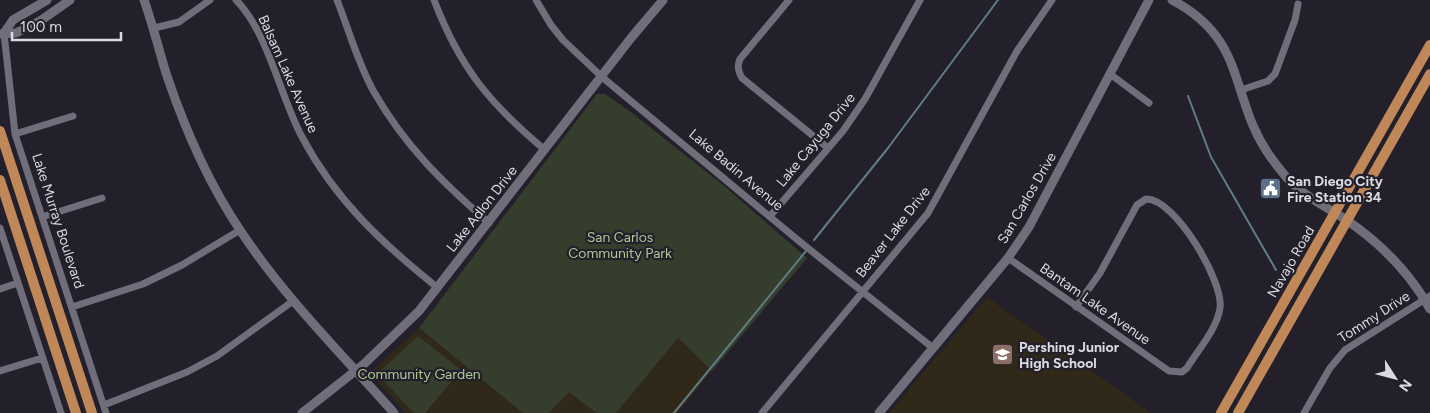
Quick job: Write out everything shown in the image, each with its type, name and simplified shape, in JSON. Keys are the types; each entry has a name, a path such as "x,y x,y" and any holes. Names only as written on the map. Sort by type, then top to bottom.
{"main road":[{"name":"Navajo Road","path":"1221,413 1430,45"},
{"name":"Navajo Road","path":"1238,413 1430,74"},
{"name":"Lake Murray Boulevard","path":"0,131 92,413"},
{"path":"0,180 76,413"}],"street":[{"path":"2,33 13,20 47,0"},
{"path":"2,33 16,33 40,21 70,0"},
{"path":"144,0 168,77 196,149 240,230 293,302 394,413"},
{"path":"154,28 179,22 210,0"},
{"name":"Balsam Lake Avenue","path":"236,0 246,10 259,34 294,120 326,175 377,238 438,288"},
{"path":"337,0 365,74 397,128 433,173 489,223"},
{"path":"434,0 452,40 472,76 488,98 545,150"},
{"name":"Lake Badin Avenue","path":"536,0 551,25 563,40 602,77 771,215 799,241 933,348"},
{"name":"Lake Adlon Drive","path":"302,413 356,370 398,333 438,288 631,38 664,0"},
{"path":"790,0 740,58 738,64 739,73 742,78 828,148"},
{"name":"Lake Cayuga Drive","path":"771,215 828,148 865,99 920,0"},
{"name":"Beaver Lake Drive","path":"762,413 928,213 1017,51 1052,0"},
{"name":"San Carlos Drive","path":"880,413 1008,258 1029,227 1149,0"},
{"path":"1172,0 1196,14 1218,38 1229,56 1253,125 1271,157 1298,189 1348,221 1377,244 1427,297 1430,309"},
{"path":"1241,90 1268,80 1274,74 1296,20 1298,4"},
{"name":"Lake Murray Boulevard","path":"2,33 15,134 106,413"},
{"path":"1110,74 1149,103"},
{"path":"15,134 73,116"},
{"path":"42,217 102,198"},
{"name":"Bantam Lake Avenue","path":"1008,258 1076,308 1169,371 1182,372 1187,368 1216,321 1220,309 1220,296 1215,280 1180,220 1157,202 1146,200 1137,205 1100,273 1076,308"},
{"path":"0,228 61,413"},
{"path":"72,308 143,284 182,265 240,230"},
{"path":"0,289 18,283"},
{"name":"Tommy Drive","path":"1304,413 1330,368 1352,343 1427,297"},
{"path":"104,405 164,382 217,356 293,302"},
{"path":"0,371 42,358"}],"shaded area":[{"name":"Pershing Junior High School","path":"987,297 1151,413 889,413"},
{"path":"419,328 523,413 406,413 369,373"},
{"path":"678,338 712,371 678,413 616,413"},
{"path":"569,391 596,413 549,413"}],"green space":[{"name":"San Carlos Community Park","path":"597,94 605,94 632,113 723,185 807,258 712,371 678,338 616,413 596,413 569,392 549,413 523,413 419,328"},
{"name":"Community Garden","path":"418,336 461,370 425,413 414,413 377,374"}],"waterway":[{"path":"814,240 888,148 998,0"},
{"path":"1188,96 1211,157 1276,270"},
{"path":"674,413 806,251"}],"place":[{"name":"San Diego City Fire Station 34","path":"1271,189"},
{"name":"Pershing Junior High School","path":"1003,355"}]}
